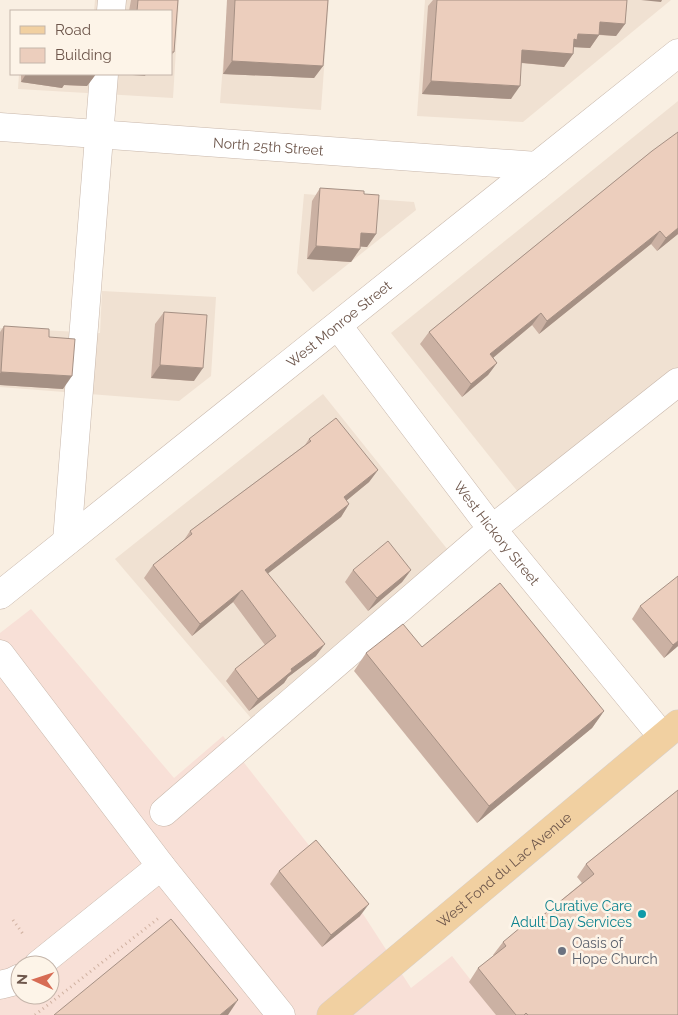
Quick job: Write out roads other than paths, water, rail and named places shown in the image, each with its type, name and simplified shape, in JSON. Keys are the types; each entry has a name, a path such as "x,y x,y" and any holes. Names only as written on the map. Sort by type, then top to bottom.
{"main road":[{"name":"West Fond du Lac Avenue","path":"331,1015 670,730"}],"street":[{"name":"West Monroe Street","path":"0,595 678,53"},
{"path":"68,541 104,75"},
{"name":"North 25th Street","path":"0,127 537,166"},
{"name":"West Hickory Street","path":"338,326 492,529 670,730"},
{"path":"164,812 492,529 678,382"},
{"path":"0,654 161,866 281,1015"},
{"path":"50,955 161,866"}],"place":[{"name":"Curative Care Adult Day Services","path":"642,914"},
{"name":"Oasis of Hope Church","path":"562,951"}]}
